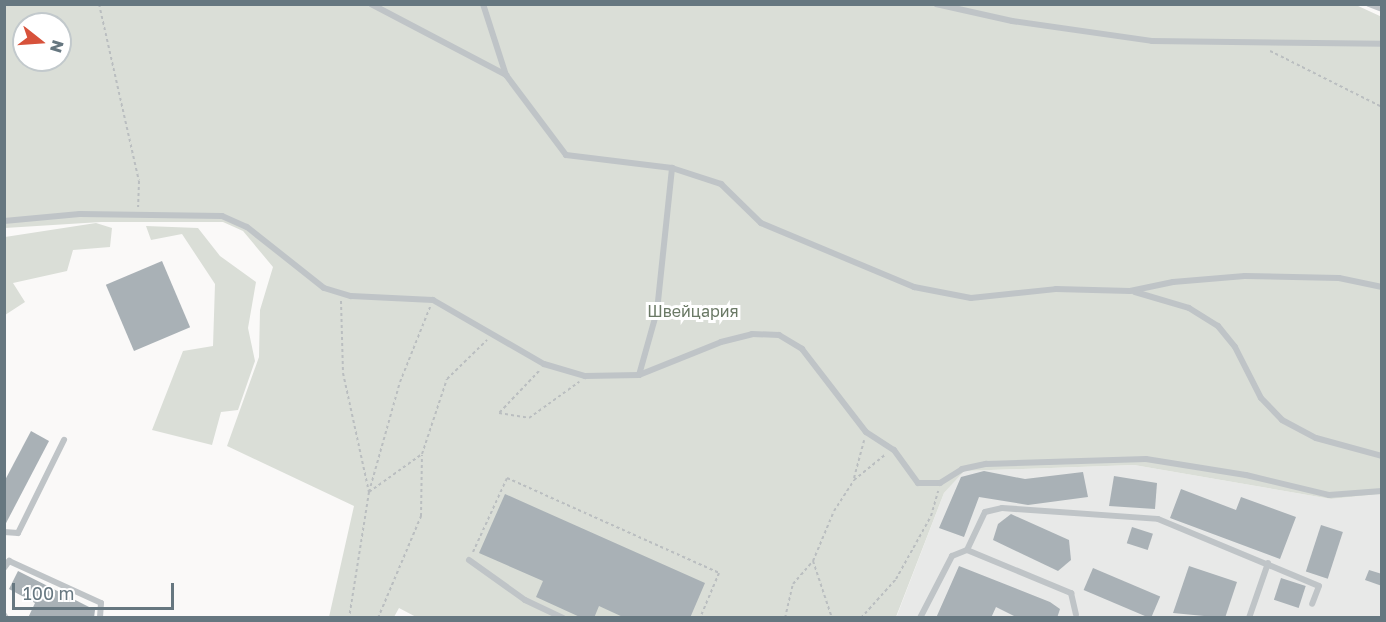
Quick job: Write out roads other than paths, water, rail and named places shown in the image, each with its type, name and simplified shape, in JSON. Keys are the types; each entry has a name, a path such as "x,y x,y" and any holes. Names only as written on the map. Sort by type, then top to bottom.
{"lane":[{"path":"371,4 506,75"},
{"path":"483,4 506,75 566,155 672,168 721,184 761,222 783,234 914,287 971,298 1056,289 1130,291 1173,282 1245,276 1339,278 1382,287"},
{"path":"936,4 1087,34 1259,45 1382,44"},
{"path":"1369,4 1382,9"},
{"path":"639,375 657,311 672,168"},
{"path":"4,221 80,214 231,219 324,288 340,293 433,300 464,314 491,336 544,364 585,376 639,375 722,342 752,334 779,335 802,349 866,432 894,450 918,483 940,483 962,469 986,464 1146,459 1246,475 1329,495 1382,492"},
{"path":"1130,291 1189,308 1218,326 1234,347 1261,398 1282,420 1316,438 1382,456"},
{"path":"4,532 18,532 64,440"},
{"path":"968,550 985,512 1002,508 1158,519 1319,586 1312,604"},
{"path":"920,618 952,556 968,550 1071,593 1075,616 1084,618"},
{"path":"470,560 525,600 563,618"},
{"path":"4,568 9,561 100,603 100,618"},
{"path":"1249,618 1268,563"}],"park label":[{"name":"Швейцария","path":"693,311"}]}
